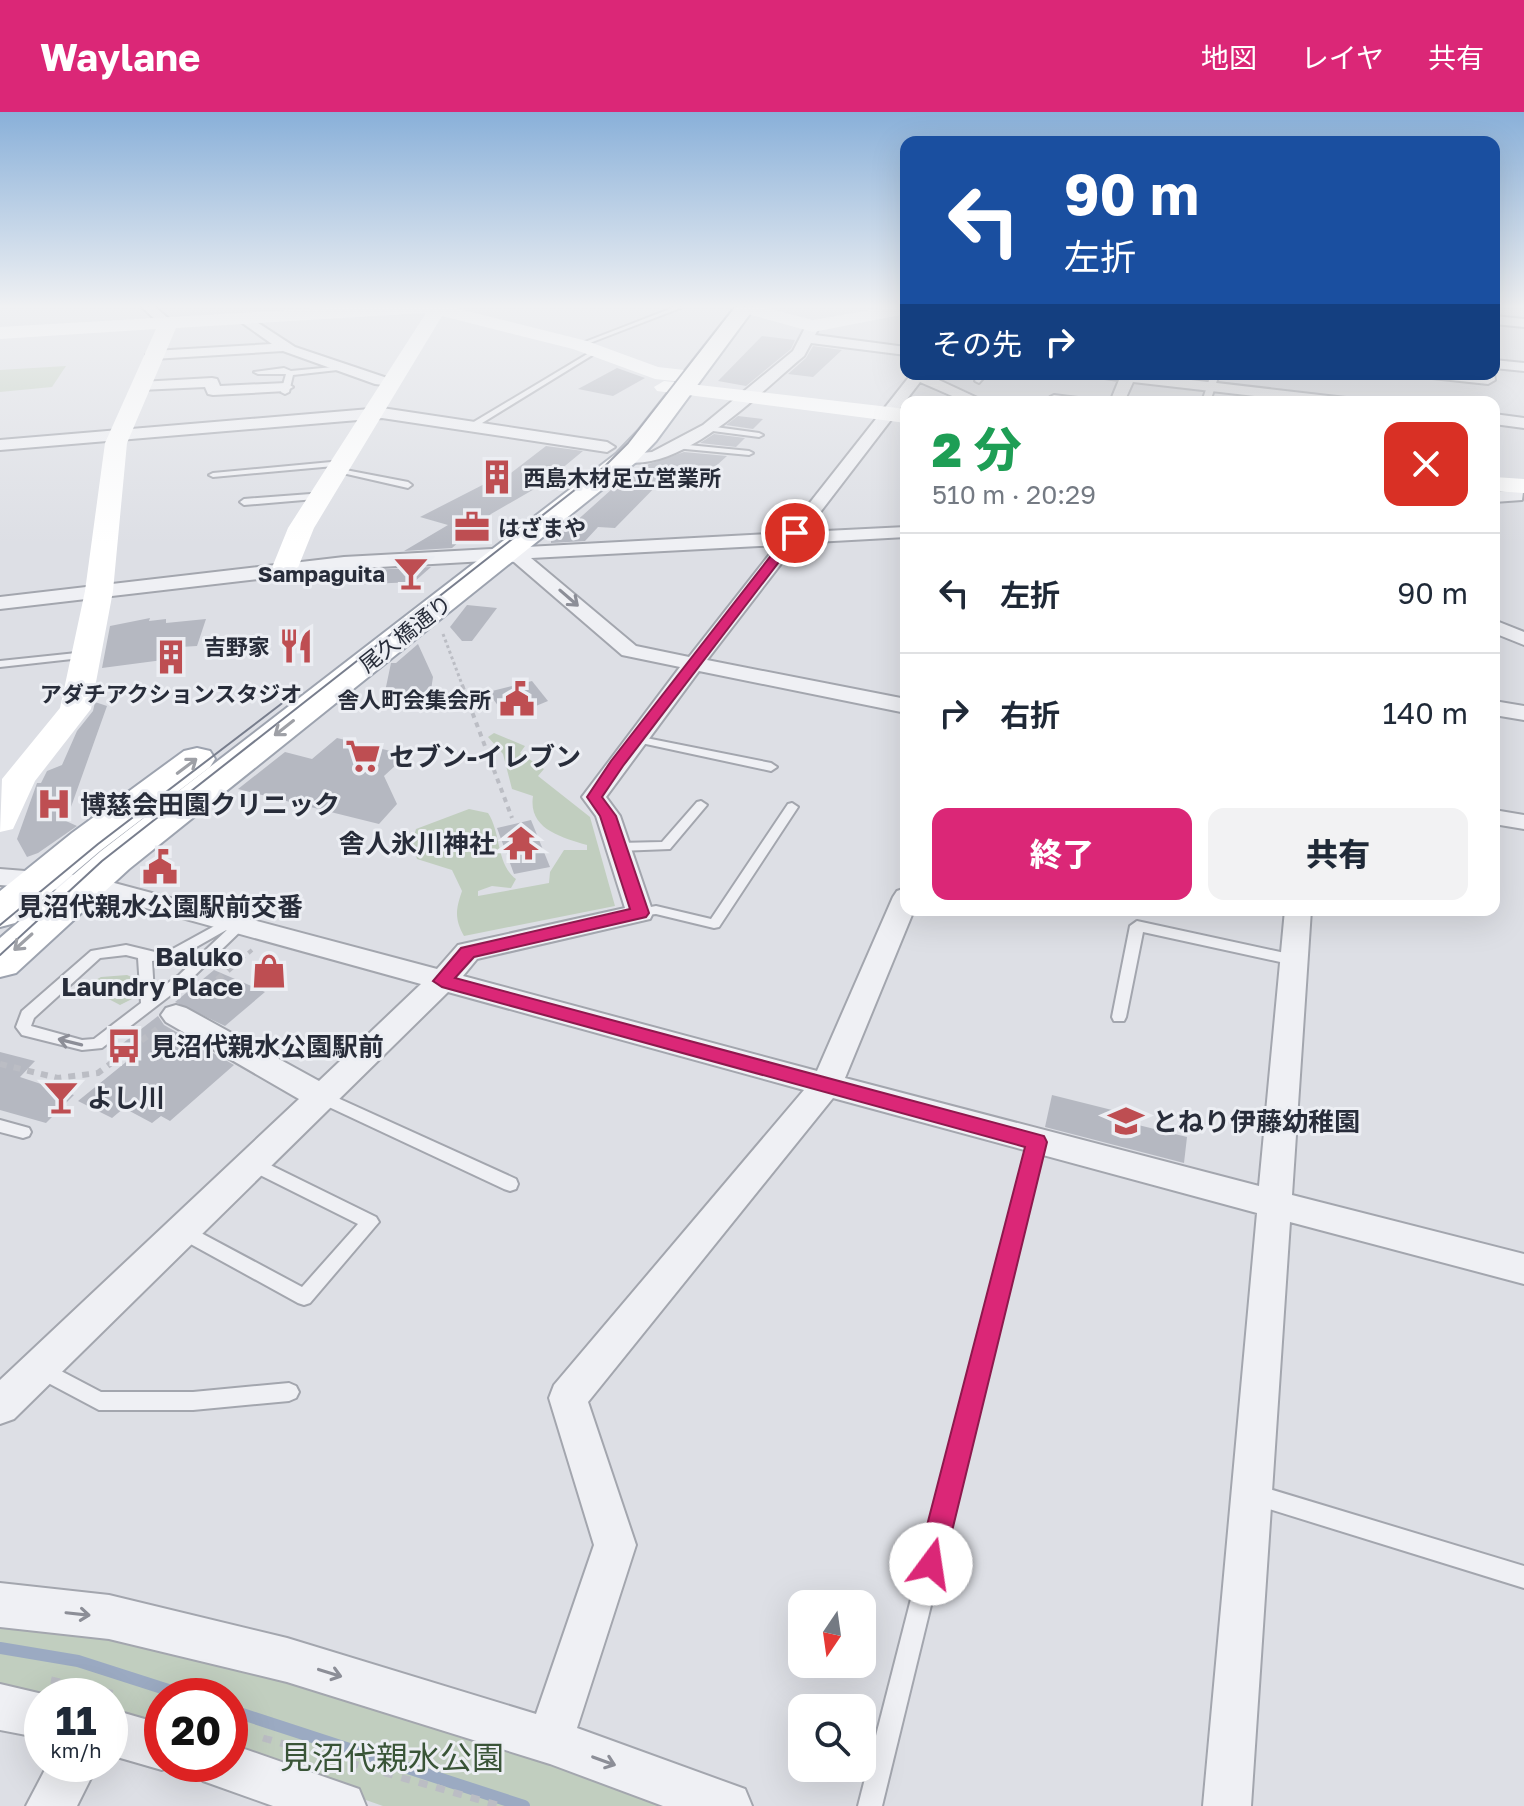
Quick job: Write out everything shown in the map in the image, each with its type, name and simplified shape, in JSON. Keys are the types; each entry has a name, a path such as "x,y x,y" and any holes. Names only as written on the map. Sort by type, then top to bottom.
{"main road":[{"name":"尾久橋通り","path":"0,962 88,884 506,555 616,453 672,386"},
{"name":"尾久橋通り","path":"0,913 18,879 465,557 616,453"}],"street":[{"path":"0,821 19,779 75,709 99,591 119,435 140,386"},
{"path":"212,386 213,391 265,386"},
{"path":"284,570 301,528 324,496 390,386"},
{"path":"695,386 749,397 897,414"},
{"path":"0,445 374,413 655,457 708,428 761,386"},
{"path":"942,386 965,396"},
{"path":"1256,386 1328,396"},
{"path":"0,1406 442,981 468,952 640,913 608,816 594,797 791,538 897,414"},
{"path":"1500,420 1524,423"},
{"path":"0,603 344,563 900,532"},
{"path":"506,555 520,558 629,651 692,666 900,705"},
{"path":"1500,629 1524,639"},
{"path":"1500,709 1524,713"},
{"path":"1500,818 1524,822"},
{"path":"18,879 88,884 1036,1142 1524,1269"},
{"path":"550,1741 615,1545 568,1398 827,1084 900,911"},
{"path":"1227,1806 1298,916"},
{"path":"162,1010 320,1096"},
{"path":"0,1605 109,1617 287,1660 550,1741 728,1806"},
{"path":"0,1707 24,1701"},
{"path":"248,1756 342,1806"},
{"path":"50,1806 64,1782"}],"lane":[{"path":"471,426 531,386"},
{"path":"708,428 759,435"},
{"path":"678,446 749,453"},
{"path":"213,475 340,466 408,485"},
{"path":"244,502 324,496"},
{"path":"0,664 86,655"},
{"path":"636,739 771,767"},
{"path":"618,847 666,846 701,805"},
{"path":"640,913 656,910 714,924 792,807"},
{"path":"234,924 184,978 162,1010 105,1040 91,1046 34,1033 23,1027 27,1015 96,954 126,950 155,957 172,955 234,924"},
{"path":"1119,1017 1137,926 1294,960"},
{"path":"145,955 162,1010"},
{"path":"320,1096 510,1184"},
{"path":"0,1126 23,1132"},
{"path":"870,1806 1036,1142"},
{"path":"182,1231 304,1297 370,1222 252,1163"},
{"path":"39,1368 99,1401 193,1401 289,1392"},
{"path":"1253,1494 1524,1577"}],"path":[{"path":"439,622 512,818"},
{"path":"248,1751 501,1806"}],"green space":[{"path":"0,386 53,386 52,387 0,392"},
{"path":"494,733 525,746 520,753 544,769 538,776 590,817 615,906 464,936 457,914 462,891 452,870 417,859 412,843 416,829 469,809 488,813 505,865 516,879 511,888 492,886 478,891 478,896 549,883 550,872 564,850 587,850 587,845 548,830 536,816 533,796 512,789 503,754 488,737"},
{"path":"127,975 134,978 138,990 132,999 120,1005 103,996 92,982 101,977"},
{"name":"見沼代親水公園","path":"0,1616 284,1672 692,1806 383,1806 248,1759 248,1678 144,1678 144,1724 128,1718 128,1678 24,1678 24,1692 0,1687"}],"building":[{"path":"583,386 631,386 613,396 578,389"},
{"path":"738,416 763,419 753,429 726,425"},
{"path":"714,434 745,438 736,447 700,443"},
{"path":"546,446 583,451 543,484 491,514 452,548 404,551 448,525 420,517 502,475 507,476"},
{"path":"684,452 727,456 706,475 690,472 686,476 667,475 615,528 598,527 585,541 551,543 551,538 563,533 612,489 649,464"},
{"path":"431,567 414,582 346,585 371,570"},
{"path":"467,605 497,608 472,641 462,641 450,627"},
{"path":"150,618 149,621 166,619 166,623 206,619 197,646 180,647 178,658 102,668 110,626"},
{"path":"418,644 433,677 429,703 382,706 391,663 396,663"},
{"path":"532,681 548,701 507,718 488,692"},
{"path":"95,702 107,706 66,821 77,826 27,857 17,839 37,783 41,783 47,771 62,765 77,731 93,711"},
{"path":"337,738 407,755 384,776 397,804 379,824 238,789 285,752 312,759"},
{"path":"531,820 550,867 514,874 497,828"},
{"path":"214,970 265,992 225,1026 175,1002"},
{"path":"158,1016 164,1025 234,1065 170,1121 161,1116 152,1123 124,1108 112,1118 78,1101 131,1058 114,1050"},
{"path":"0,1052 35,1061 20,1077 74,1095 46,1123 0,1110"},
{"path":"1052,1095 1124,1113 1122,1121 1187,1137 1184,1163 1045,1127"}],"waterway":[{"path":"0,1648 78,1661 144,1682"},
{"path":"248,1716 524,1806"}],"tram line":[{"path":"0,955 102,861 604,467 628,443 672,386"},
{"path":"0,925 98,844 302,688"}],"place":[{"name":"西島木材足立営業所","path":"497,477"},
{"name":"はざまや","path":"472,527"},
{"name":"Sampaguita","path":"411,573"},
{"name":"吉野家","path":"296,646"},
{"name":"アダチアクションスタジオ","path":"171,657"},
{"name":"舎人町会集会所","path":"517,699"},
{"name":"セブン-イレブン","path":"363,756"},
{"name":"博慈会田園クリニック","path":"54,804"},
{"name":"舎人氷川神社","path":"521,843"},
{"name":"見沼代親水公園駅前交番","path":"160,867"},
{"name":"Baluko Laundry Place","path":"269,971"},
{"name":"見沼代親水公園駅前","path":"124,1046"},
{"name":"よし川","path":"61,1097"},
{"name":"とねり伊藤幼稚園","path":"1126,1121"}],"route":[{"path":"795,533 616,764 594,797 608,816 640,913 468,952 442,981 1036,1142 931,1564"}]}
